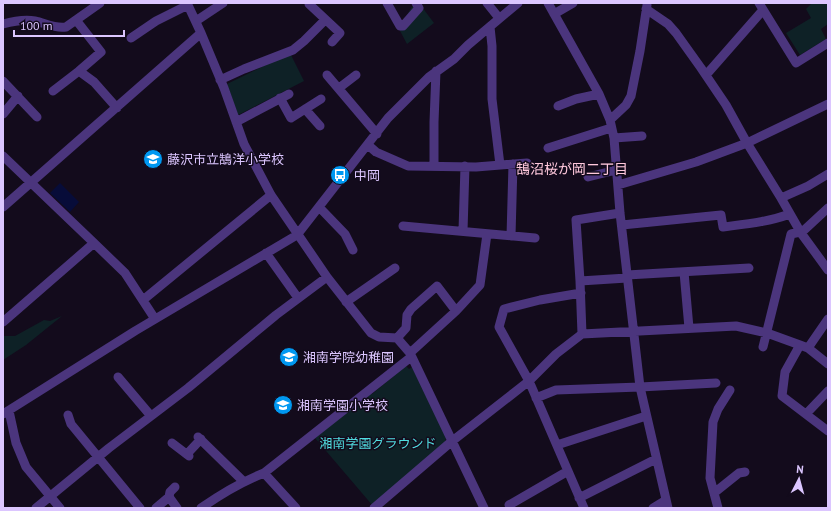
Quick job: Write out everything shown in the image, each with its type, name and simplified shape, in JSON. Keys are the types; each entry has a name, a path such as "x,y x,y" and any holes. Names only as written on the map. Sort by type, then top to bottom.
{"street":[{"path":"3,24 26,20 41,22 61,28 66,27 100,3"},
{"path":"196,21 223,3"},
{"path":"310,3 309,4 340,33 332,42"},
{"path":"386,3 400,26 403,26 419,8 416,3"},
{"path":"488,3 500,18"},
{"path":"60,508 26,467 6,412 155,319 298,235 393,113 436,71 454,59 468,45 518,3"},
{"path":"548,3 598,94 611,124 614,138 620,212 640,387 667,504 653,508"},
{"path":"554,14 573,3"},
{"path":"131,38 156,21 187,4 201,33 244,144 271,195 327,277 371,332 379,337 397,338 411,355 451,442 484,508"},
{"path":"646,6 668,24 676,33 726,105 800,232 828,270"},
{"path":"548,148 611,124 626,105 631,96 640,51 646,6"},
{"path":"706,76 761,6 796,63 828,43"},
{"path":"53,91 79,71 100,52 76,20"},
{"path":"220,80 293,50 325,20"},
{"path":"490,27 492,46 492,98 500,165"},
{"path":"3,207 201,33"},
{"path":"79,71 94,82 117,108"},
{"path":"434,166 436,71"},
{"path":"327,75 377,134"},
{"path":"339,88 356,75"},
{"path":"3,81 37,117"},
{"path":"236,122 289,94"},
{"path":"558,106 576,99 598,94"},
{"path":"3,114 18,96"},
{"path":"280,98 291,118 321,99"},
{"path":"618,185 696,162 747,143 828,104"},
{"path":"305,109 320,126"},
{"path":"614,138 642,136"},
{"path":"368,145 376,152 408,166 476,167 528,163"},
{"path":"3,156 125,273 155,319"},
{"path":"511,236 513,164"},
{"path":"462,232 465,166"},
{"path":"588,177 616,170"},
{"path":"781,198 808,186 828,174"},
{"path":"143,300 271,195"},
{"path":"320,207 345,234 353,250"},
{"path":"763,347 791,234 800,232 828,208"},
{"path":"582,334 576,220 620,212"},
{"path":"622,225 721,215 723,227 754,224 777,219 790,214"},
{"path":"403,226 535,238"},
{"path":"201,508 243,481 264,473 411,355 480,285 487,234"},
{"path":"3,322 94,242"},
{"path":"266,253 298,298"},
{"path":"346,302 395,268"},
{"path":"580,281 627,276 749,268"},
{"path":"684,272 689,328"},
{"path":"36,508 99,456 188,388 298,298 327,277"},
{"path":"397,338 406,328 407,315 410,309 437,286 456,311"},
{"path":"581,293 520,304 504,309 499,327 529,381 584,508"},
{"path":"828,319 804,346 785,372 782,396 828,431"},
{"path":"374,508 451,442 529,381 556,354 582,334 736,326 767,333 804,346 828,364"},
{"path":"118,377 151,416"},
{"path":"536,398 556,390 716,382"},
{"path":"718,508 710,474 713,422 718,409 730,390"},
{"path":"806,414 828,391"},
{"path":"68,415 71,424 99,456 140,508"},
{"path":"557,445 646,416"},
{"path":"172,443 188,455 199,438 243,481"},
{"path":"579,498 656,459"},
{"path":"509,505 568,472"},
{"path":"714,493 739,473 745,472"},
{"path":"264,473 296,508"},
{"path":"156,508 169,498 170,492 175,487"},
{"path":"169,498 177,508"}],"green space":[{"path":"415,3 419,3 434,23 407,44 399,29"},
{"path":"812,3 828,3 828,24 821,29 826,39 800,55 786,33 811,18 806,9"},
{"path":"290,53 304,81 238,115 227,84"},
{"path":"62,316 26,345 3,360 3,336 15,336 44,320 50,321"},
{"name":"湘南学園グラウンド","path":"406,366 409,369 412,367 446,437 445,443 373,506 315,438 367,394 372,394"}],"shaded area":[{"path":"60,183 79,202 70,212 50,193"}],"place":[{"name":"藤沢市立鵠洋小学校","path":"153,159"},
{"name":"中岡","path":"340,175"},
{"name":"湘南学院幼稚園","path":"289,357"},
{"name":"湘南学園小学校","path":"283,405"}],"district":[{"name":"鵠沼桜が岡二丁目","path":"572,169"}]}
